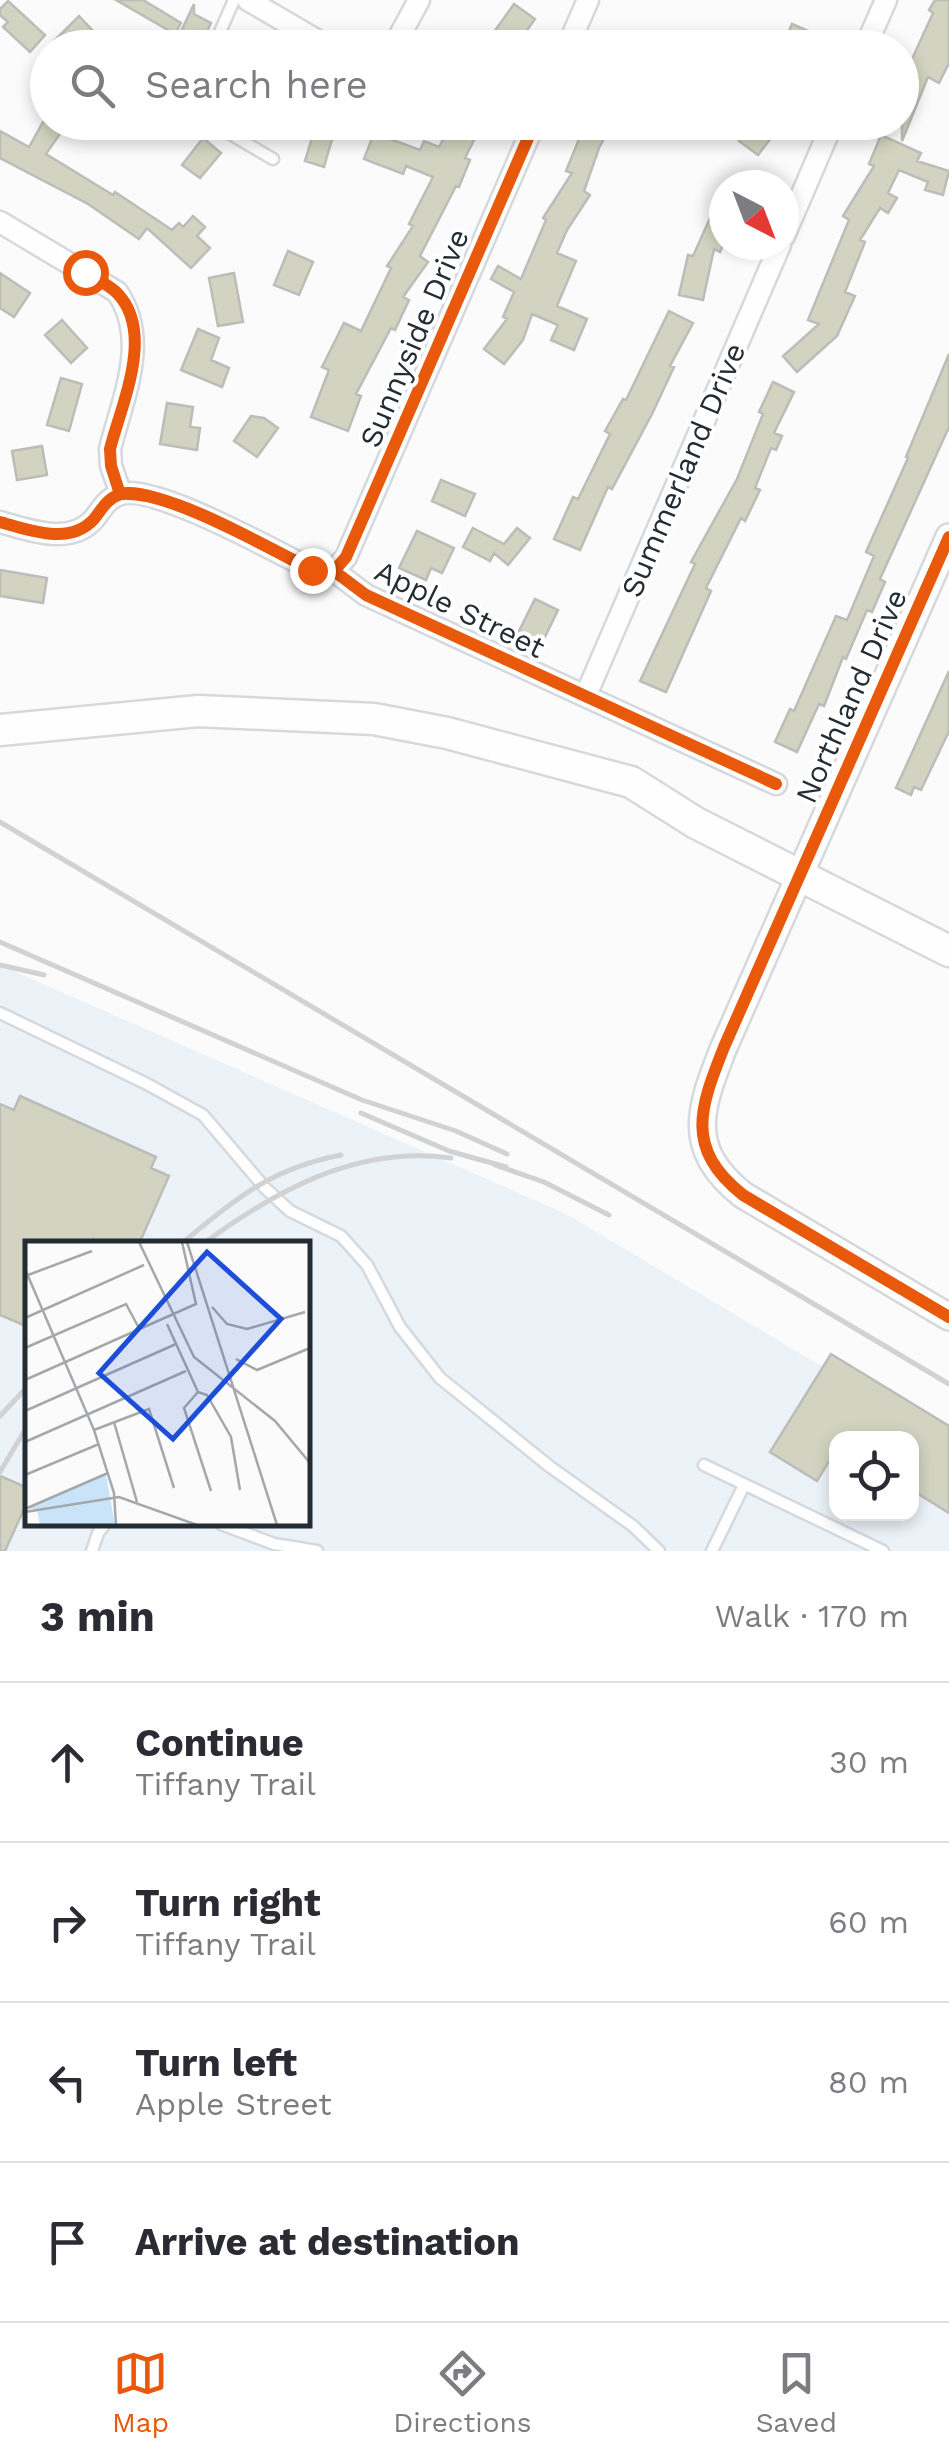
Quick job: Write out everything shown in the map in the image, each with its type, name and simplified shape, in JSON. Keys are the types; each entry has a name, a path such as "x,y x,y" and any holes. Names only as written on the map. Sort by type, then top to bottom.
{"main road":[{"path":"0,730 198,711 374,719 447,733 631,782 696,822 949,952"}],"street":[{"path":"248,0 299,30"},
{"path":"403,30 419,0"},
{"path":"576,30 588,0"},
{"path":"873,30 886,0"},
{"name":"Sunnyside Drive","path":"334,570 346,557 527,140"},
{"path":"799,201 825,140"},
{"path":"0,222 117,292 126,306 136,343 110,449 120,494 106,502 84,528 69,535 0,522"},
{"name":"Summerland Drive","path":"586,695 774,260"},
{"name":"Apple Street","path":"120,494 139,492 173,504 312,570 334,570 366,595 776,784"},
{"name":"Northland Drive","path":"949,536 942,571 826,811 705,1095 700,1128 708,1156 743,1195 949,1317"}],"lane":[{"path":"220,30 234,0"},
{"path":"240,140 272,159"},
{"path":"0,1013 203,1115 265,1188 290,1210 341,1236 354,1250 367,1265 400,1327 440,1378 633,1526 659,1551"},
{"path":"704,1465 883,1551"},
{"path":"712,1551 744,1485"},
{"path":"92,1551 103,1526"},
{"path":"226,1526 274,1544 316,1551"}],"shaded area":[{"path":"0,965 566,1214 949,1442 949,1551 0,1551"}],"building":[{"path":"116,0 143,0 181,23 177,30 168,30"},
{"path":"935,0 949,0 949,63 939,83 928,77 919,99 919,44 933,13 929,10"},
{"path":"8,1 40,30 30,30 30,52 3,27 8,22 0,15"},
{"path":"194,4 194,14 211,23 208,30 182,30"},
{"path":"514,4 535,19 527,30 495,30"},
{"path":"79,16 92,30 65,30"},
{"path":"0,131 29,147 33,140 56,140 46,154 113,195 115,192 172,230 179,223 183,227 193,216 205,227 197,236 210,248 191,268 147,228 139,239 88,204 0,158"},
{"path":"201,140 221,153 200,178 182,165"},
{"path":"311,140 332,140 324,167 305,161"},
{"path":"371,140 393,140 420,150 424,141 439,147 443,140 474,140 465,158 470,160 459,187 456,186 420,256 428,262 403,297 409,300 395,330 391,328 356,394 361,396 348,431 311,417 329,370 322,367 344,323 361,331 391,268 387,266 413,226 409,224 433,177 406,166 403,174 364,159"},
{"path":"579,140 603,140 584,191 590,195 557,253 576,261 557,306 587,319 574,350 551,340 558,325 532,314 523,340 504,364 484,349 507,319 503,317 514,292 491,279 498,266 521,279 546,220 543,218 572,173 566,171"},
{"path":"740,140 770,140 758,155"},
{"path":"879,140 892,140 921,153 917,161 949,171 943,195 925,190 928,182 899,170 888,193 897,198 888,213 880,208 860,240 865,242 845,292 855,296 837,336 797,372 783,356 819,324 808,320 849,220 843,216 874,166 869,164"},
{"path":"709,220 712,260 703,300 679,295 688,255 693,256"},
{"path":"288,251 313,262 299,295 274,285"},
{"path":"0,273 30,293 14,317 0,308"},
{"path":"234,273 243,322 218,326 209,278"},
{"path":"669,311 693,323 670,366 674,367 652,414 612,489 608,487 580,550 554,539 573,497 578,499 610,434 605,431 623,399 626,400"},
{"path":"62,320 87,348 71,363 45,335"},
{"path":"198,329 219,338 211,360 229,368 222,387 181,370"},
{"path":"949,354 949,427 880,579 885,582 872,612 867,610 824,706 819,704 797,752 775,742 790,709 794,711 836,616 847,620 874,556 866,552"},
{"path":"61,378 82,384 69,431 47,425"},
{"path":"773,382 794,392 774,433 782,436 776,450 771,448 755,488 760,490 745,521 741,518 706,588 711,591 666,692 640,681 695,564 691,562 737,479"},
{"path":"167,403 193,407 190,427 200,428 197,450 160,444"},
{"path":"251,416 264,418 278,428 257,457 234,441"},
{"path":"42,446 47,475 17,480 12,451"},
{"path":"441,480 475,494 465,516 432,501"},
{"path":"473,528 504,544 517,528 530,538 508,565 494,553 490,561 463,547"},
{"path":"417,531 454,548 442,573 431,568 426,580 399,568"},
{"path":"0,570 47,578 43,603 0,596"},
{"path":"535,599 558,610 541,645 518,633"},
{"path":"949,671 949,731 921,790 914,787 911,795 896,788"},
{"path":"20,1096 156,1157 151,1168 169,1176 140,1241 25,1241 25,1326 0,1315 0,1104 14,1110"},
{"path":"831,1354 949,1426 949,1513 919,1494 919,1431 829,1431 829,1461 817,1481 770,1452"},
{"path":"0,1476 25,1487 25,1507 5,1551 0,1551"}],"railway":[{"path":"0,822 949,1384"},
{"path":"0,942 362,1100 456,1131 507,1154"},
{"path":"0,965 44,975"},
{"path":"361,1113 449,1151 506,1167"},
{"path":"185,1241 273,1177 341,1155"},
{"path":"207,1241 289,1190 351,1165 383,1158 451,1158"},
{"path":"495,1165 544,1182 609,1215"},
{"path":"0,1416 25,1389"},
{"path":"0,1472 25,1430"}],"cycle path":[{"path":"334,571 346,557 527,140"},
{"path":"0,522 61,534 84,527 108,501 121,494 160,499 313,570 334,571 366,595 776,784"},
{"path":"949,537 724,1047 709,1089 702,1126 712,1161 743,1195 949,1317"}],"route":[{"path":"85,272 117,292 133,322 136,343 110,449 120,494 139,492 173,504 312,570"}]}
